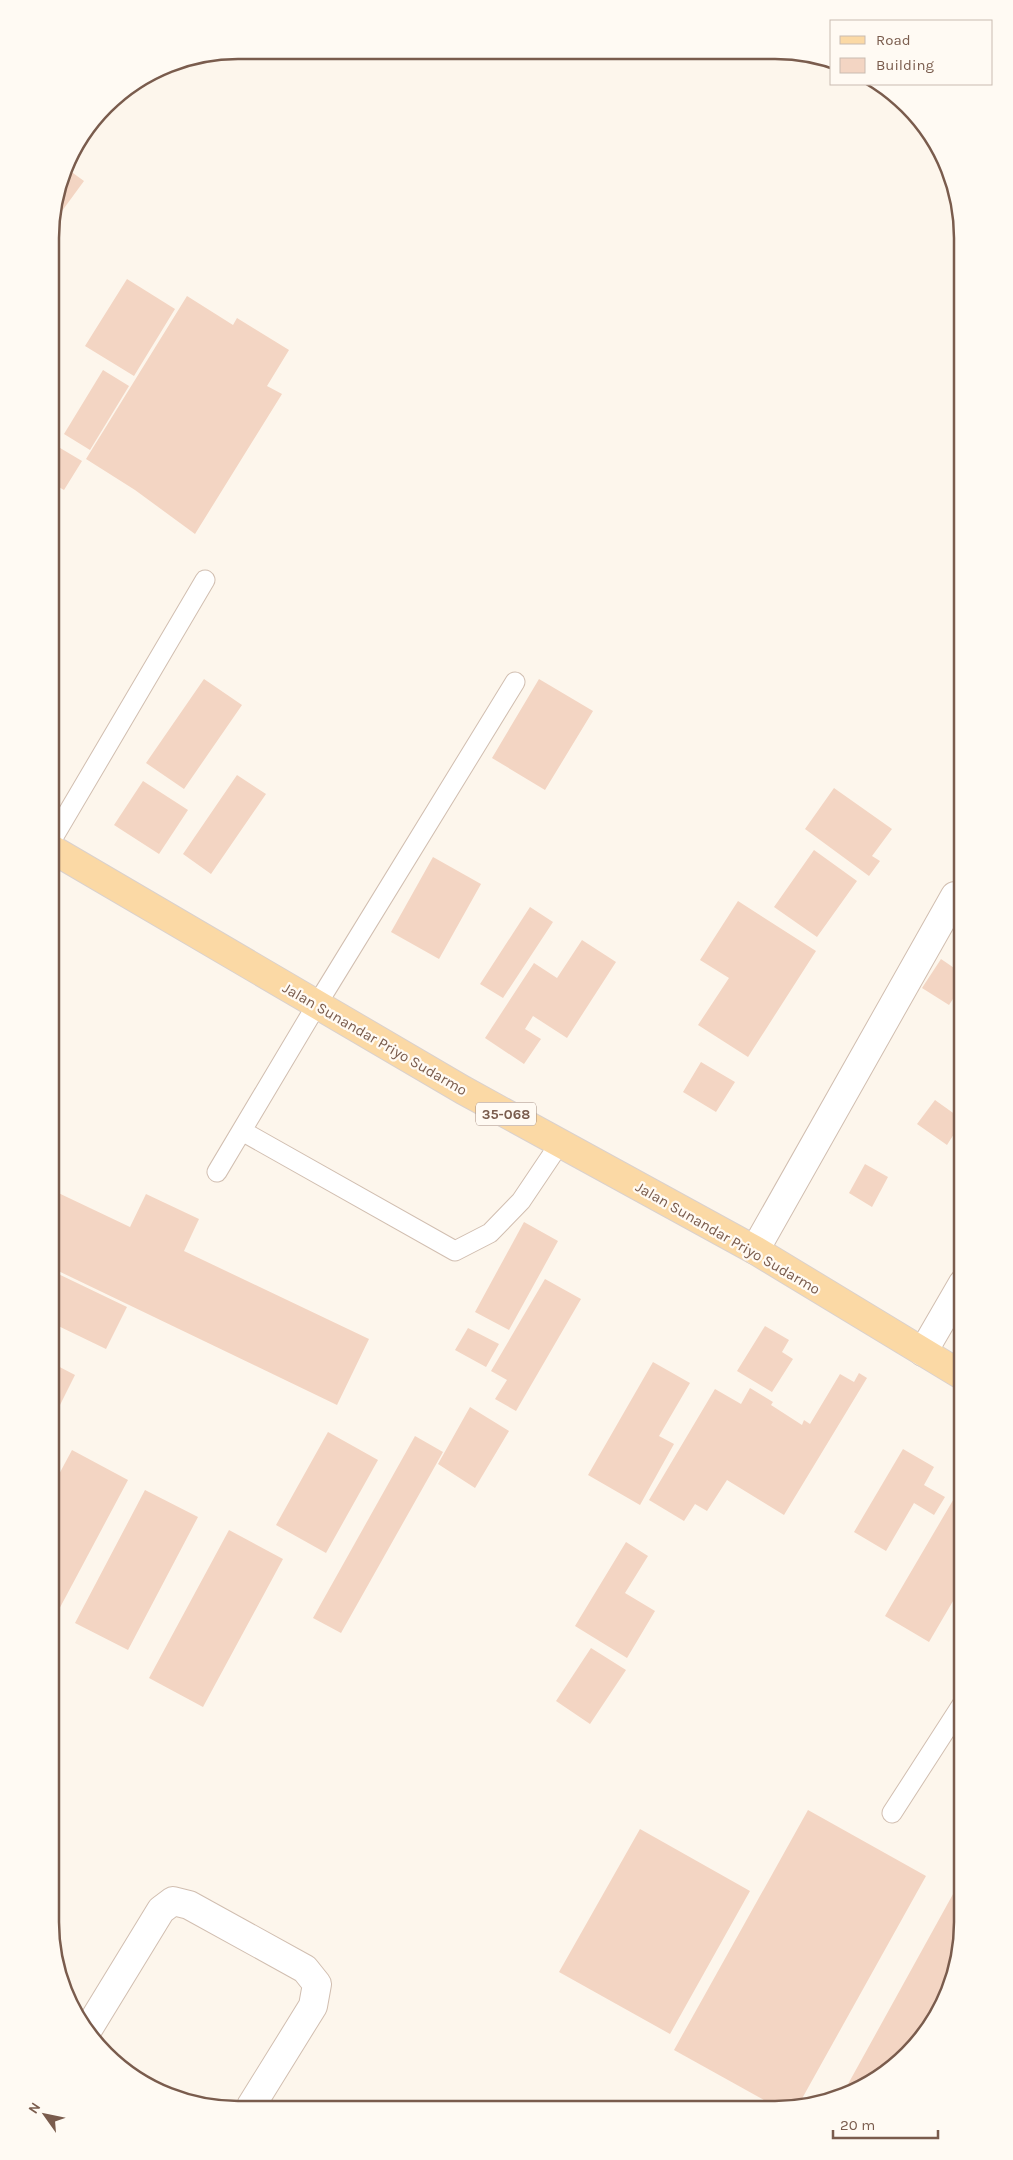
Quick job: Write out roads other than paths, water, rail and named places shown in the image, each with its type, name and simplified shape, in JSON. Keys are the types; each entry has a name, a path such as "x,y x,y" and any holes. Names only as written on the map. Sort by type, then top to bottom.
{"main road":[{"name":"Jalan Sunandar Priyo Sudarmo","path":"59,853 316,1006 560,1144 755,1250 954,1371"}],"street":[{"path":"755,1250 954,898"},
{"path":"923,1352 954,1299"},
{"path":"91,2025 161,1910 173,1901 189,1905 305,1969 317,1984 312,2006 254,2101"}],"lane":[{"path":"59,828 204,580"},
{"path":"217,1172 316,1006 515,682"},
{"path":"242,1131 454,1251 490,1233 521,1201 560,1144"},
{"path":"892,1813 954,1717"}]}
